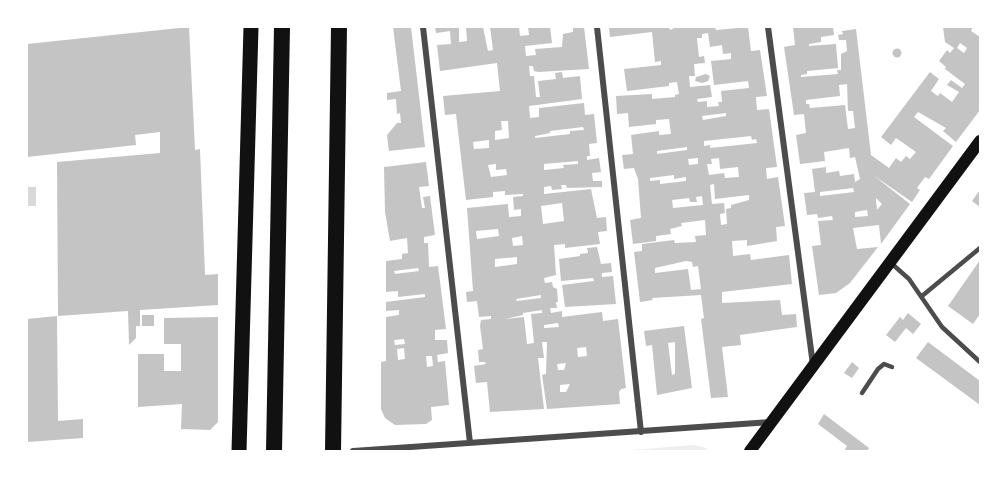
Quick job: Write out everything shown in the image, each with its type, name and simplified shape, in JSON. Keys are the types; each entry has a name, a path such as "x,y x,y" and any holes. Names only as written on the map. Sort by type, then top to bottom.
{"highway":[{"path":"274,448 282,27"},
{"path":"333,451 339,27"}],"main road":[{"path":"239,451 251,27"},
{"path":"750,451 980,141"}],"street":[{"path":"423,27 470,443"},
{"path":"597,27 641,432"},
{"path":"768,27 813,368"},
{"path":"353,451 771,422"}],"lane":[{"path":"922,296 980,248"},
{"path":"891,263 909,279 942,327 980,362"},
{"path":"862,393 878,369 884,364 892,367"}],"shaded area":[{"path":"27,187 36,187 36,206 27,206"},
{"path":"694,445 706,448 707,451 620,451"}],"building":[{"path":"189,27 195,150 200,149 205,275 218,274 218,305 140,310 140,326 136,326 136,338 129,345 128,311 58,316 57,162 160,153 160,132 135,135 136,145 27,157 27,44"},
{"path":"393,27 411,27 425,147 389,151 387,135 397,123 401,123 400,113 397,114 396,99 387,100 387,93 401,91"},
{"path":"435,27 459,27 459,42 467,41 466,27 483,27 488,51 493,50 490,27 519,27 520,36 529,35 528,27 550,27 552,43 525,46 526,56 536,55 535,49 562,47 563,34 573,32 573,27 584,27 589,69 538,72 534,71 533,66 529,66 530,76 534,76 536,97 540,97 538,81 556,79 555,73 562,72 563,78 580,76 582,99 529,106 530,118 539,117 539,108 584,103 585,115 594,114 597,143 589,144 590,156 587,156 587,160 599,158 601,172 592,173 593,181 602,181 602,187 567,188 566,185 561,185 562,189 552,190 551,186 544,187 544,194 591,189 597,218 606,217 607,231 598,232 600,244 565,248 565,244 554,245 556,275 544,278 545,283 552,282 553,287 557,289 557,308 550,308 551,313 562,311 562,317 602,312 603,321 618,319 626,388 619,392 620,404 547,409 542,375 546,374 547,342 542,342 544,358 538,358 544,409 490,412 487,382 476,383 474,366 486,364 479,362 478,350 483,349 480,326 481,320 491,319 491,316 479,317 477,301 467,302 466,292 473,291 467,208 508,204 509,217 521,216 521,209 514,210 513,197 523,196 523,194 505,195 505,191 493,192 493,197 466,200 456,114 445,115 443,96 500,91 497,63 440,71 437,45 451,44 450,31 436,33","holes":["501,121 508,121 509,138 495,140 495,131 502,130","583,127 584,130 570,131 570,134 535,138 535,136 550,133 550,131","489,140 489,148 474,149 473,142","578,161 578,164 563,165 564,168 544,170 544,164","496,164 496,170 506,169 507,175 491,177 488,165","562,203 564,221 543,224 541,206","498,229 499,236 477,239 476,231","522,236 523,245 513,246 512,238","517,257 517,264 495,267 495,259","541,295 541,298 517,301 516,299","542,310 542,313 531,314 534,343 527,344 524,317 505,319 523,315 523,313","558,323 559,327 544,328 544,325","586,347 587,356 578,357 577,348","566,363 564,370 558,370 557,364","570,384 566,392 560,392 560,385"]},
{"path":"609,27 669,27 670,30 677,27 715,27 716,30 748,27 751,51 760,50 767,96 756,97 757,110 769,109 777,167 766,168 767,179 778,177 785,226 776,227 777,241 747,246 747,240 732,241 733,256 750,254 751,260 789,255 792,284 722,292 722,303 780,300 782,315 796,314 797,327 740,335 741,345 722,347 728,397 711,398 701,319 704,318 701,295 652,298 653,300 640,302 634,252 642,251 642,244 674,240 675,243 696,242 695,236 706,235 705,220 681,223 682,226 670,229 671,234 656,236 656,241 633,244 630,220 641,218 638,179 634,168 624,169 622,155 633,154 631,135 659,131 659,135 671,134 669,119 656,120 656,124 629,127 628,113 617,114 616,96 652,94 652,99 675,97 679,94 677,82 669,83 669,86 627,91 624,69 661,65 661,61 655,62 652,32 610,37","holes":["708,33 710,47 722,45 723,54 731,53 731,59 711,61 714,85 748,81 749,88 721,91 722,102 718,102 719,106 707,107 707,101 698,102 697,99 712,97 710,85 690,87 689,76 695,76 694,64 705,63 704,56 699,57 697,38 702,38 702,34","726,113 726,116 703,120 702,116","751,136 752,140 756,139 757,143 710,148 710,145 704,146 704,141","687,147 687,150 657,154 657,151","698,158 698,164 689,165 688,159","719,158 720,169 738,167 739,177 725,178 724,173 709,175 707,164 712,164 711,159","674,175 674,179 686,177 686,181 660,184 660,180 650,181 650,178","714,184 715,199 749,195 749,200 731,205 731,208 726,209 727,224 721,225 720,214 725,213 724,203 712,204 710,185","702,196 703,205 673,208 672,200 689,198 690,202 697,202 696,197","686,261 692,262 693,267 698,266 701,289 691,290 688,269 655,273 655,268"]},
{"path":"793,27 833,27 834,35 821,37 821,42 809,44 809,46 836,44 838,68 807,71 807,74 801,77 838,74 837,70 841,70 841,54 847,51 846,40 839,40 838,35 843,34 842,31 856,29 871,155 889,168 896,158 901,162 906,156 910,159 916,152 896,138 891,145 881,137 930,72 939,79 931,91 938,96 940,93 952,102 959,92 947,85 951,80 962,88 965,84 945,69 946,67 939,61 947,50 950,53 954,48 945,42 943,27 973,27 971,31 980,37 980,110 956,142 943,131 946,128 918,112 914,117 953,146 929,179 925,177 917,188 920,190 912,202 873,175 910,204 881,244 879,225 853,228 857,249 878,247 850,283 836,293 819,295 812,246 821,245 818,221 833,220 832,216 818,218 817,214 807,215 804,193 815,192 812,169 826,167 826,173 839,171 840,176 854,174 855,182 860,179 855,157 850,158 849,148 824,152 825,161 800,164 796,135 806,133 804,114 794,115 784,47 795,45","holes":["960,43 967,48 964,53 957,48","847,84 848,111 853,111 855,128 848,129 845,105 810,108 809,104 806,104 806,100 840,96 839,85","853,188 854,192 820,196 820,192","876,198 882,204 877,210 876,200","867,210 868,216 855,217 855,212"]},
{"path":"897,48 902,53 897,58 892,53"},
{"path":"706,74 710,76 708,81 702,83 695,81 696,77"},
{"path":"426,162 429,186 419,187 422,208 425,208 423,197 430,196 435,235 424,237 424,243 428,243 429,267 438,266 446,329 435,330 435,340 447,340 448,353 437,355 438,362 445,361 449,405 431,407 432,420 426,424 395,425 385,418 381,409 381,362 386,361 386,317 399,315 399,310 386,311 386,302 425,297 425,294 398,297 398,291 386,292 386,261 402,259 402,254 408,253 407,238 390,241 385,212 384,167","holes":["418,268 419,271 395,274 394,271","404,339 405,344 395,345 394,340","404,348 405,359 398,360 397,349","426,356 432,356 433,366 427,367"]},
{"path":"980,190 980,207 972,201"},
{"path":"597,247 601,264 611,263 612,272 602,273 602,277 613,276 616,304 565,307 562,285 594,281 593,278 561,281 559,259 580,256 580,254 588,253 587,248"},
{"path":"980,260 980,314 973,324 948,306"},
{"path":"908,313 921,324 913,334 906,328 895,342 886,335 900,317 903,320"},
{"path":"142,315 154,315 154,326 142,326"},
{"path":"57,316 58,421 83,419 83,438 27,442 27,319"},
{"path":"218,317 218,422 210,430 181,429 182,404 138,407 138,354 164,354 164,371 181,371 181,344 164,344 164,318"},
{"path":"684,326 692,388 657,395 652,345 646,346 644,331","holes":["675,342 675,374 672,375 668,343"]},
{"path":"928,342 980,381 980,405 916,358"},
{"path":"852,362 859,368 852,378 844,373"},
{"path":"824,414 869,448 867,451 844,451 847,446 818,424"}]}
